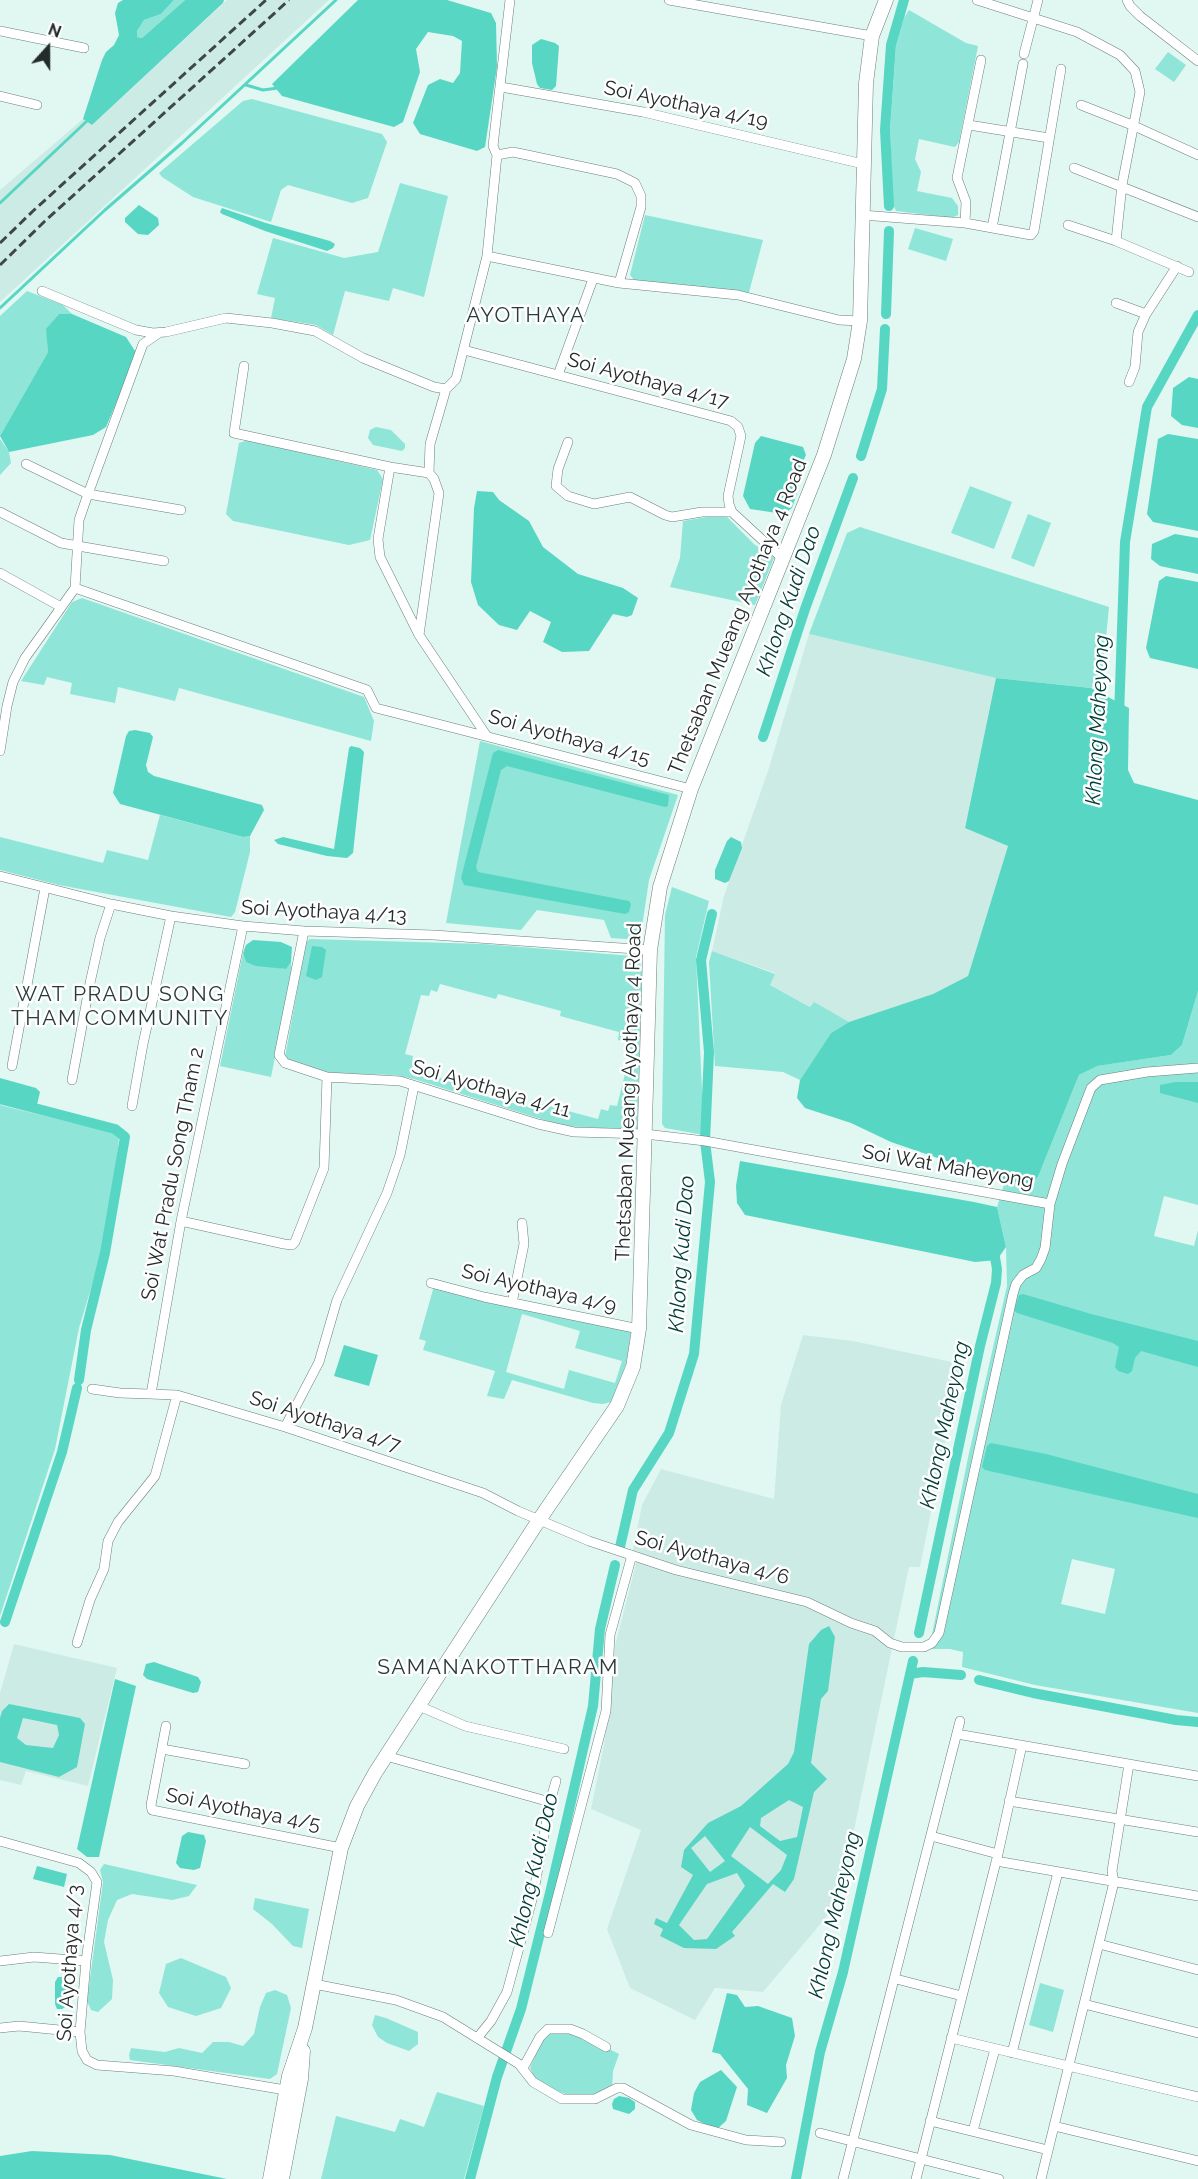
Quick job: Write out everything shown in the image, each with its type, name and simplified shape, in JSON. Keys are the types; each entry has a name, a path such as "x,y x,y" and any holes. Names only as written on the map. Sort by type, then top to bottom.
{"street":[{"path":"429,473 430,444 446,389 456,379 487,256 497,155 493,146 510,0"},
{"path":"669,0 872,36"},
{"name":"Thetsaban Mueang Ayothaya 4 Road","path":"277,2175 341,1848 357,1806 386,1756 539,1520 617,1406 633,1367 639,1329 650,950 660,887 691,789 824,455 848,385 860,321 866,83 872,36 885,0"},
{"path":"977,0 1077,32 1120,55 1135,71 1140,92 1122,185 1116,241"},
{"path":"992,228 1023,59 1038,0"},
{"path":"1127,0 1140,16 1198,61"},
{"path":"0,31 84,48"},
{"path":"965,223 966,202 957,178 981,60"},
{"path":"862,215 965,223 1031,235 1034,231 1061,69"},
{"name":"Soi Ayothaya 4/19","path":"501,87 643,112 863,164"},
{"path":"0,96 37,105"},
{"path":"1081,105 1198,155"},
{"path":"969,125 1050,138"},
{"path":"497,155 513,152 617,174 635,183 641,196 641,207 619,283"},
{"path":"1074,168 1122,185 1198,217"},
{"path":"1068,225 1116,241 1189,272"},
{"path":"487,256 593,279 738,295 839,320 860,321"},
{"path":"1129,382 1135,367 1138,332 1146,314 1177,267"},
{"path":"558,375 593,279"},
{"path":"42,291 136,330 159,333 226,318 315,331 363,358 434,387 446,389"},
{"path":"1116,303 1146,314"},
{"path":"136,330 143,344"},
{"path":"0,751 13,682 25,658 75,588 79,520 143,344 159,333"},
{"name":"Soi Ayothaya 4/17","path":"464,350 731,421 738,427 741,436 728,496 732,512"},
{"path":"244,366 234,433 390,467 429,473 434,479 439,493 437,516 419,635"},
{"path":"568,441 558,469 556,486 568,495 594,504 630,497 672,517 702,512 732,512 783,559"},
{"path":"26,464 88,494 181,510"},
{"path":"390,467 378,539 380,557 419,635 486,735"},
{"path":"0,512 61,543 164,561"},
{"path":"0,573 60,607"},
{"name":"Soi Ayothaya 4/15","path":"75,588 367,690 376,708 691,789"},
{"name":"Soi Ayothaya 4/13","path":"0,876 111,904 171,916 243,926 304,931 434,935 650,950"},
{"path":"12,1066 45,888"},
{"path":"72,1080 92,972 111,904"},
{"path":"132,1106 171,916"},
{"name":"Soi Wat Pradu Song Tham 2","path":"151,1394 182,1221 243,926"},
{"name":"Soi Ayothaya 4/11","path":"304,931 279,1055 285,1063 327,1077 384,1079 414,1086 538,1124 574,1132 645,1134"},
{"name":"Soi Wat Maheyong","path":"645,1134 705,1140 1050,1204 1062,1164 1091,1088 1100,1080 1147,1072 1198,1068"},
{"path":"182,1221 284,1244 292,1245 296,1242 324,1168 327,1077"},
{"path":"285,1428 319,1362 337,1300 387,1193 400,1155 414,1086"},
{"name":"Soi Ayothaya 4/6","path":"539,1520 558,1529 675,1570 807,1602 851,1623 875,1631 890,1643 902,1647 924,1647 936,1639 1013,1294 1016,1284 1023,1275 1036,1268 1041,1259 1045,1248 1050,1204"},
{"path":"512,1303 524,1244 522,1223"},
{"name":"Soi Ayothaya 4/9","path":"431,1283 456,1291 639,1329"},
{"name":"Soi Ayothaya 4/7","path":"92,1389 120,1393 177,1395 483,1492 539,1520"},
{"path":"77,1643 90,1600 104,1569 108,1541 118,1522 155,1476 177,1395"},
{"path":"548,1933 606,1711 610,1635 632,1555"},
{"path":"419,1706 465,1726 564,1749"},
{"path":"843,2179 896,1979 960,1721"},
{"name":"Soi Ayothaya 4/5","path":"166,1726 151,1805 152,1810 156,1813 341,1848"},
{"path":"957,1734 1198,1776"},
{"path":"916,2179 997,1858 1022,1746"},
{"path":"162,1749 245,1764"},
{"path":"386,1756 550,1802"},
{"path":"1041,2179 1114,1882 1112,1871 1129,1764"},
{"path":"481,2039 507,1992 533,1896 556,1781"},
{"path":"1009,1801 1198,1832"},
{"path":"931,1836 997,1858 1058,1872 1198,1896"},
{"name":"Soi Ayothaya 4/3","path":"0,1841 79,1863 91,1872 97,1882 86,1961 80,2032 82,2051 87,2060 97,2065 174,2072 292,2091"},
{"path":"1012,2053 1058,1872"},
{"path":"1099,1944 1198,1970"},
{"path":"0,1961 41,1957 86,1961"},
{"path":"896,1979 962,1996"},
{"path":"314,1984 396,2000 443,2017 521,2066 533,2082 562,2099 595,2099 617,2088 623,2088 691,2126 746,2140 781,2142"},
{"path":"1084,2004 1198,2032"},
{"path":"0,2028 19,2026 80,2032"},
{"path":"521,2066 548,2029 570,2029 606,2047"},
{"path":"951,2038 1198,2097"},
{"path":"973,2131 995,2049"},
{"path":"930,2121 1048,2150"},
{"path":"1054,2126 1198,2161"},
{"path":"820,2133 999,2179"},
{"path":"957,2179 960,2169"}],"shaded area":[{"path":"174,0 185,0 142,38 137,37 137,31 144,20 161,14"},
{"path":"227,0 329,0 0,302 0,190 83,119 92,125"},
{"path":"909,10 966,43 978,46 959,142 955,147 919,139 915,159 921,172 917,191 952,198 958,206 958,215 952,218 896,211 893,204 890,131 896,46 904,18"},
{"path":"1168,52 1186,65 1174,82 1155,69"},
{"path":"252,99 382,134 387,142 368,198 352,203 288,185 281,190 271,222 193,197 162,177 159,173 243,101"},
{"path":"400,183 448,196 424,297 393,288 389,301 345,291 333,335 316,325 271,318 275,298 257,294 273,238 344,258 378,252"},
{"path":"645,215 763,240 748,296 635,281 630,275"},
{"path":"915,228 953,239 946,261 908,249"},
{"path":"27,291 63,305 72,314 59,314 47,329 48,352 0,436 0,316"},
{"path":"376,427 391,430 405,444 405,448 402,451 373,445 368,438 370,430"},
{"path":"0,439 9,452 11,463 0,475"},
{"path":"248,440 377,470 383,479 370,540 349,545 233,521 226,514 239,443"},
{"path":"970,486 1012,502 994,549 951,533"},
{"path":"724,514 754,544 774,558 755,605 670,587 680,558 683,521"},
{"path":"1028,514 1051,523 1034,567 1011,558"},
{"path":"860,527 1109,607 1102,678 1091,688 996,678 809,634 847,533"},
{"path":"82,598 364,697 374,721 371,741 179,688 175,701 118,687 115,703 70,694 72,683 47,677 44,685 21,681 72,602"},
{"path":"809,634 996,678 965,827 1008,846 968,976 933,994 849,1022 814,1003 811,1007 770,985 775,973 712,951 724,896 768,771"},
{"path":"480,741 678,795 649,880 640,940 611,938 604,920 537,910 521,930 446,923"},
{"path":"160,815 243,837 250,836 250,852 235,912 231,917 59,885 0,870 0,837 103,863 107,850 148,860"},
{"path":"672,887 709,901 696,957 704,1135 665,1128 662,1124 665,915"},
{"path":"310,939 484,944 637,958 642,967 637,1130 563,1126 414,1079 395,1075 331,1073 287,1062 285,1057 306,942","holes":["440,984 496,999 498,994 561,1011 560,1016 619,1032 618,1040 626,1042 624,1052 630,1054 617,1106 610,1105 608,1111 601,1109 598,1119 538,1103 536,1109 469,1092 470,1086 418,1072 420,1065 412,1063 413,1056 405,1054 421,995 429,996 431,990 437,992"]},
{"path":"712,951 775,974 770,985 810,1007 814,1002 849,1022 831,1033 800,1080 783,1072 715,1066 709,962"},
{"path":"243,953 246,962 285,969 291,962 292,973 271,1077 220,1066"},
{"path":"1198,991 1198,1205 1164,1196 1154,1236 1194,1246 1198,1230 1198,1713 1035,1685 962,1667 963,1652 950,1649 929,1649 969,1453 1007,1286 1006,1247 997,1207 1005,1181 1030,1184 1038,1177 1079,1075 1096,1066 1171,1055 1182,1045","holes":["1072,1559 1115,1569 1105,1614 1061,1604"]},
{"path":"0,1105 114,1133 119,1138 115,1178 102,1252 79,1328 55,1449 0,1616"},
{"path":"436,1279 567,1319 631,1331 626,1364 611,1402 603,1404 512,1380 504,1399 487,1396 495,1371 423,1350 426,1341 419,1339","holes":["522,1314 580,1331 575,1348 622,1361 615,1383 569,1370 564,1389 506,1372"]},
{"path":"803,1335 853,1341 961,1364 920,1567 909,1567 839,1902 763,1992 715,1988 695,2020 630,1988 607,1929 641,1830 591,1809 604,1745 615,1646 639,1552 633,1550 642,1505 661,1469 774,1499 781,1405"},
{"path":"14,1644 117,1668 88,1786 26,1771 21,1785 0,1780 0,1693"},
{"path":"104,1864 197,1885 189,1896 172,1900 132,1894 117,1900 108,1920 104,1942 113,1980 112,1999 98,2012 91,2010 87,2001 103,1882 100,1870"},
{"path":"255,1898 309,1909 302,1948 293,1946 272,1924 253,1909"},
{"path":"181,1958 226,1977 231,1988 221,2008 196,2016 168,2007 159,1993 166,1964"},
{"path":"1040,1983 1064,1990 1053,2032 1029,2025"},
{"path":"275,1990 287,1995 291,2008 277,2074 270,2079 130,2060 131,2048 165,2052 179,2048 202,2053 213,2042 229,2042 243,2046 254,2034 260,2007 266,1993"},
{"path":"375,2015 418,2032 418,2044 409,2051 378,2037 372,2025"},
{"path":"576,2032 619,2054 613,2071 612,2089 598,2098 568,2095 537,2083 530,2068 542,2039 551,2033"},
{"path":"437,2092 484,2106 464,2179 321,2179 336,2116 395,2132 400,2119 424,2127"}],"water":[{"path":"123,0 174,0 161,14 144,20 137,31 137,37 142,38 185,0 224,0 92,125 83,119 102,60 119,35 115,13 118,3"},
{"path":"358,0 447,0 491,13 496,23 497,67 485,147 477,151 420,134 413,123 428,85 440,79 453,83 460,73 462,41 453,36 428,32 416,49 420,72 403,122 394,127 282,96 272,84"},
{"path":"541,39 559,46 556,86 552,90 540,88 537,84 532,63 532,45"},
{"path":"139,205 158,218 159,225 148,235 138,234 125,222 125,218"},
{"path":"222,208 335,244 327,251 222,214 220,212"},
{"path":"59,314 72,314 126,337 137,354 106,427 93,435 9,452 0,436 48,352 46,329"},
{"path":"1189,377 1198,379 1198,428 1182,425 1171,416 1173,388"},
{"path":"1168,434 1198,439 1198,531 1153,522 1147,514 1158,439"},
{"path":"761,436 803,447 806,455 798,472 799,487 792,508 784,514 750,509 743,496 755,443"},
{"path":"477,491 493,492 499,500 529,521 543,547 578,574 623,588 638,598 632,615 627,617 613,614 589,651 562,652 543,642 551,622 530,611 517,630 499,625 478,605 471,582 474,508"},
{"path":"1175,534 1198,538 1198,574 1160,566 1151,559 1152,544"},
{"path":"1166,576 1198,582 1198,669 1150,658 1146,648 1159,581"},
{"path":"996,678 1091,688 1129,708 1128,770 1134,783 1198,800 1198,991 1182,1045 1171,1055 1097,1066 1079,1075 1038,1177 1030,1184 1005,1181 891,1142 851,1123 805,1108 797,1098 800,1080 831,1033 849,1022 933,994 968,976 1008,846 965,828"},
{"path":"129,731 150,733 153,737 146,765 148,772 154,776 262,805 264,810 250,836 243,837 120,804 113,793 126,736"},
{"path":"351,746 360,748 364,752 353,853 347,858 327,856 278,844 274,840 283,837 334,849"},
{"path":"498,750 669,795 668,806 665,807 507,766 501,770 476,867 478,872 629,901 631,904 629,912 625,914 464,885 461,878 493,753"},
{"path":"731,837 741,842 742,848 729,881 725,883 715,879 715,870 727,841"},
{"path":"253,940 281,942 292,947 291,962 286,969 256,966 246,962 243,953 246,945"},
{"path":"312,946 326,950 322,977 316,980 306,976"},
{"path":"0,1078 36,1088 40,1092 36,1109 33,1111 0,1103"},
{"path":"1175,1082 1198,1082 1198,1103 1160,1093 1160,1085"},
{"path":"740,1161 997,1207 1006,1247 997,1260 975,1262 745,1215 737,1203 736,1186"},
{"path":"1023,1294 1198,1341 1198,1367 1141,1351 1135,1358 1132,1371 1128,1374 1118,1371 1115,1367 1119,1347 1113,1343 1017,1313 1014,1310 1019,1295"},
{"path":"344,1345 378,1355 369,1386 334,1376"},
{"path":"991,1443 1046,1454 1198,1494 1198,1518 985,1470 982,1467 987,1446"},
{"path":"829,1626 835,1637 828,1691 821,1699 811,1763 827,1779 814,1792 794,1879 785,1892 773,1884 732,1932 735,1936 716,1949 684,1948 660,1936 663,1929 654,1924 656,1918 667,1923 693,1875 681,1867 684,1850 708,1823 741,1806 788,1764 794,1752 809,1644 821,1630","holes":["789,1800 803,1807 797,1837 780,1841 760,1826 761,1818","750,1827 787,1855 781,1870 768,1884 731,1856","705,1836 725,1861 710,1872 691,1848","737,1873 745,1886 707,1939 694,1940 679,1925 707,1884"]},
{"path":"154,1662 198,1677 201,1682 198,1692 193,1693 147,1679 143,1675 146,1664"},
{"path":"115,1679 136,1686 99,1857 87,1857 77,1849"},
{"path":"9,1704 80,1718 85,1724 77,1767 59,1777 0,1762 2,1711","holes":["23,1718 57,1725 59,1735 53,1748 26,1745 17,1738"]},
{"path":"188,1832 204,1835 206,1841 200,1868 194,1870 180,1868 176,1863 182,1836"},
{"path":"37,1866 67,1874 64,1887 33,1879"},
{"path":"58,1977 67,1977 69,1982 67,2006 62,2009 57,2009 55,2004 55,1982"},
{"path":"727,1993 737,1995 745,2007 758,2006 792,2018 795,2036 786,2065 787,2078 767,2113 747,2105 748,2089 720,2054 712,2052"},
{"path":"721,2070 737,2087 726,2121 716,2130 697,2120 691,2110 694,2093 700,2082"},
{"path":"619,2096 635,2102 635,2109 629,2114 613,2109 614,2099"},
{"path":"32,2151 110,2155 227,2179 0,2179 0,2156"}],"waterway":[{"path":"0,308 336,0"},
{"name":"Khlong Kudi Dao","path":"889,206 885,130 891,45 904,0"},
{"path":"246,85 263,90 278,88"},
{"path":"0,203 88,120"},
{"name":"Khlong Kudi Dao","path":"886,314 889,231"},
{"name":"Khlong Maheyong","path":"1119,716 1125,542 1147,407 1198,315"},
{"name":"Khlong Kudi Dao","path":"861,456 882,389 885,329"},
{"name":"Khlong Kudi Dao","path":"763,737 805,609 853,478"},
{"name":"Khlong Kudi Dao","path":"620,1547 633,1490 669,1433 694,1354 710,1182 705,1141 709,1052 701,960 712,914"},
{"path":"0,1099 115,1129 125,1137 105,1253 86,1330 79,1380"},
{"name":"Khlong Maheyong","path":"919,1633 980,1346 996,1283 997,1269 993,1246"},
{"path":"5,1622 62,1452 77,1388"},
{"name":"Khlong Kudi Dao","path":"470,2179 497,2077 521,2009 550,1893 593,1706 600,1629 615,1565"},
{"name":"Khlong Maheyong","path":"796,2179 820,2052 843,1972 913,1661"},
{"path":"910,1674 923,1672 961,1675"},
{"path":"979,1680 1033,1693 1176,1720 1198,1722"}],"railway":[{"path":"0,243 266,0"},
{"path":"0,265 45,221 289,0"}],"district":[{"name":"AYOTHAYA","path":"526,316"},
{"name":"WAT PRADU SONG THAM COMMUNITY","path":"120,1007"},
{"name":"SAMANAKOTTHARAM","path":"498,1668"}]}
